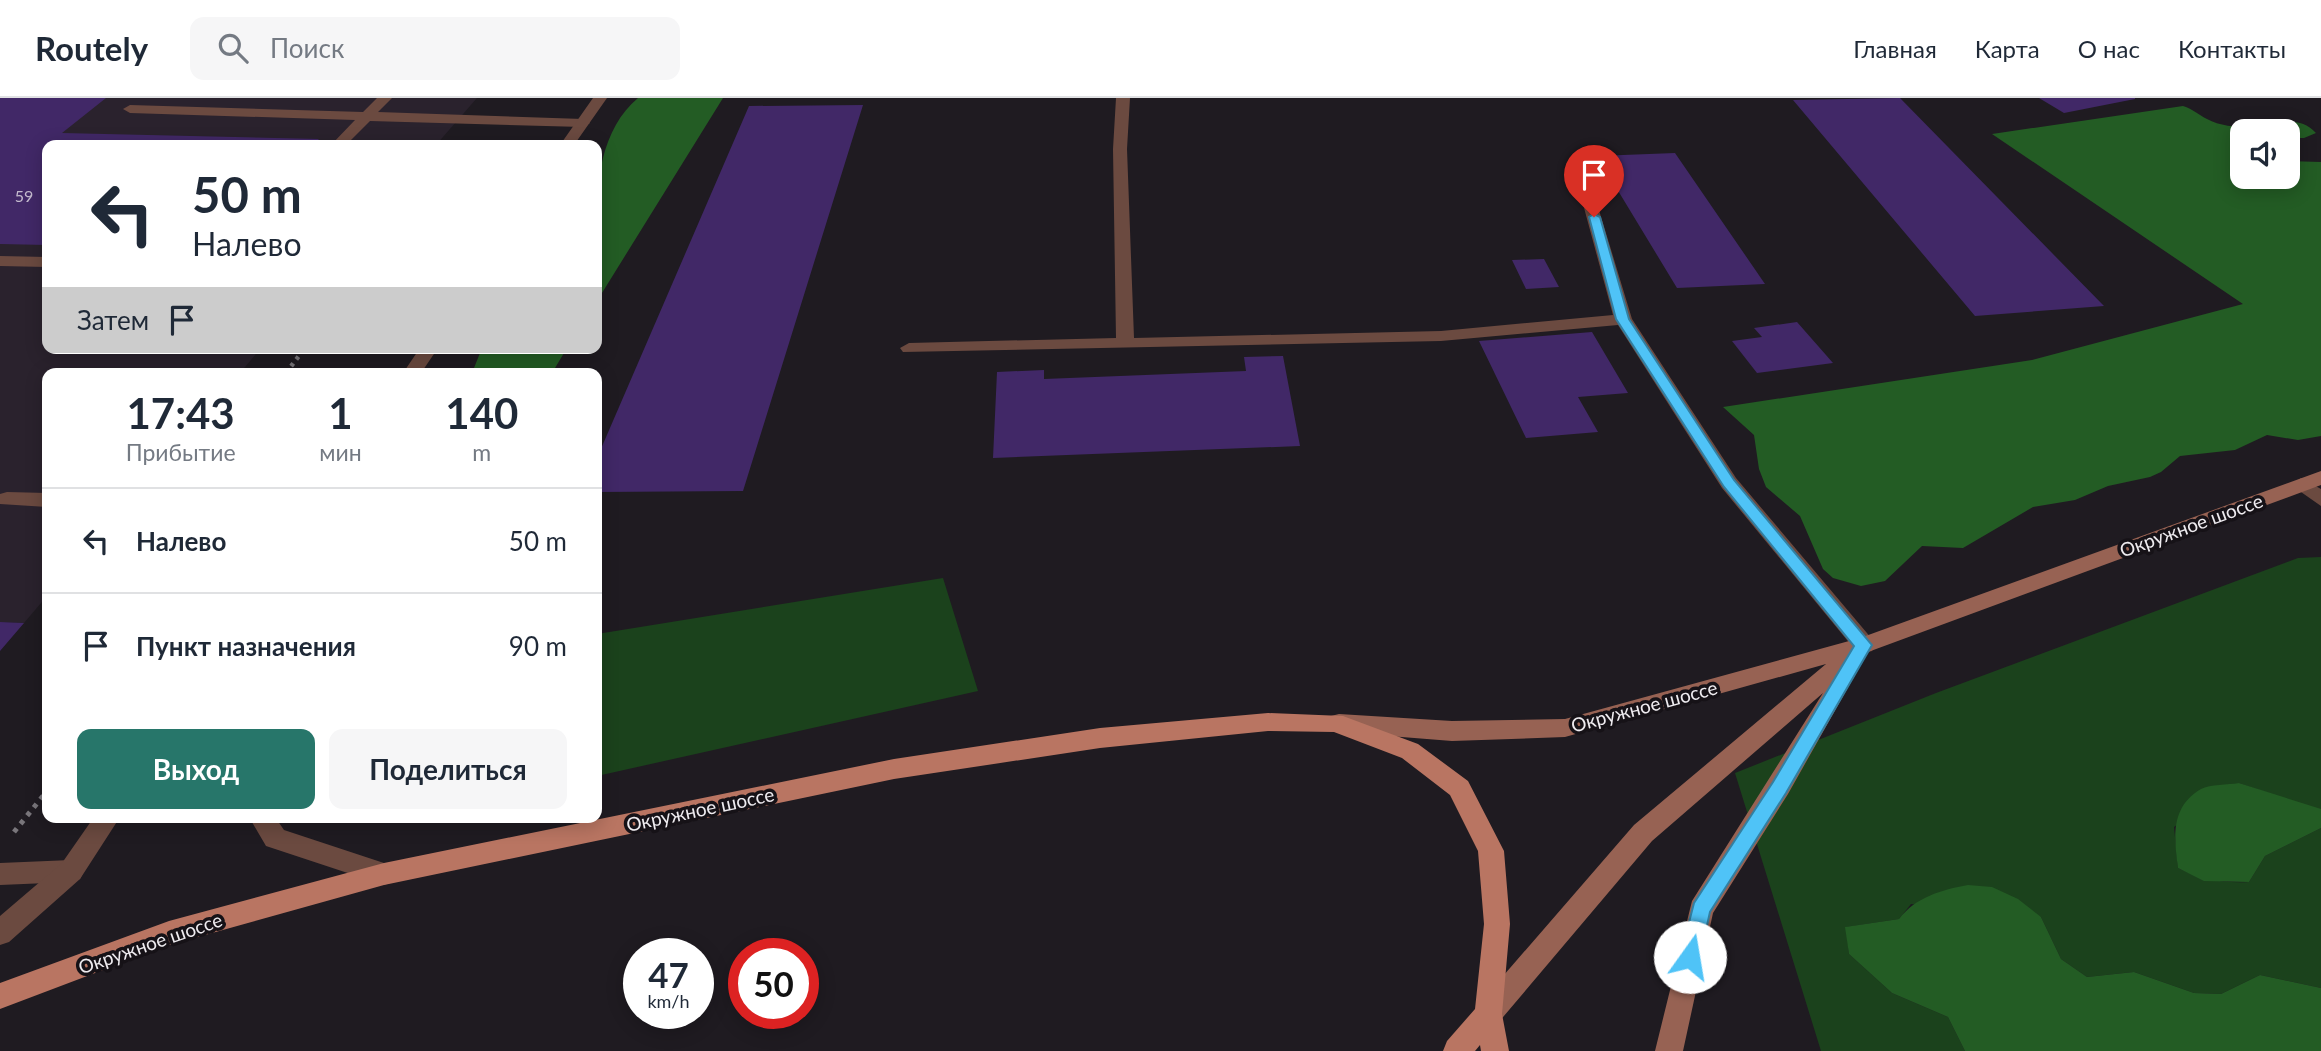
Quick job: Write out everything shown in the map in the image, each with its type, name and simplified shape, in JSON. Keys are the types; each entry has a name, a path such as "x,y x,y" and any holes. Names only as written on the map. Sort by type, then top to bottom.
{"main road":[{"name":"Окружное шоссе","path":"0,996 169,933 384,874 894,769 1100,738 1268,722 1335,723 1452,731 1565,728 1864,645 2311,482"},
{"name":"Окружное шоссе","path":"1457,1051 1643,833 1864,645"},
{"path":"1669,1051 1701,909 1779,787 1864,645"},
{"name":"Окружное шоссе","path":"1335,723 1410,751 1459,788 1491,851 1497,925 1489,1014"},
{"path":"1489,1014 1495,1051"}],"street":[{"path":"343,140 385,98"},
{"path":"571,140 600,98"},
{"path":"1123,98 1120,149 1125,343"},
{"path":"130,109 583,123"},
{"path":"1580,167 1623,319 1729,483 1864,645"},
{"path":"0,261 42,262"},
{"path":"909,348 1441,336 1623,319"},
{"path":"2311,482 2321,499"},
{"path":"7,499 42,500"},
{"path":"0,933 71,871 104,823"},
{"path":"265,823 275,838 384,874"},
{"path":"0,874 71,871"}],"path":[{"path":"290,368 301,354"},
{"path":"8,840 42,797"}],"shaded area":[{"path":"0,98 477,98 440,140 42,140 42,354 256,354 244,368 42,368 42,602 24,623 0,622"}],"green space":[{"path":"638,98 723,98 602,293 602,162 621,117"},
{"path":"2183,106 2212,121 2230,126 2230,189 2300,189 2300,161 2321,162 2321,436 2298,440 2267,435 2235,450 2180,456 2161,472 2150,477 2108,486 2075,500 2033,507 1963,548 1922,546 1885,581 1861,586 1833,578 1823,569 1800,516 1766,487 1759,469 1754,435 1723,407 2032,360 2243,304 1992,134"},
{"path":"2300,123 2316,133 2300,138"},
{"path":"480,354 563,354 555,368 474,368"},
{"path":"2321,557 2321,811 2239,783 2174,827 2178,868 2204,878 2239,882 2249,882 2265,856 2321,828 2321,988 2260,975 2221,994 2194,993 2134,972 2087,977 2061,959 2041,917 1911,904 1899,919 1846,927 1849,954 1892,993 1948,1017 1965,1051 1821,1051 1735,773 1936,693 2298,558"},
{"path":"943,578 978,691 602,775 602,633"},
{"path":"2239,783 2321,809 2321,828 2265,856 2249,882 2204,881 2178,868 2176,824 2184,805 2191,796 2205,787"},
{"path":"1968,885 1992,887 2018,899 2041,917 2061,959 2087,977 2134,972 2194,993 2221,994 2260,975 2321,988 2321,1051 1965,1051 1948,1017 1892,993 1849,954 1845,927 1899,919 1921,900 1948,889"}],"building":[{"path":"0,98 106,98 62,133 319,139 42,140 42,245 0,244"},
{"path":"1900,98 2104,306 1975,316 1793,100"},
{"path":"2039,98 2135,98 2135,99 2064,113"},
{"path":"863,105 743,491 602,492 602,446 749,106"},
{"path":"1675,153 1765,284 1677,288 1597,156"},
{"path":"1544,259 1559,287 1526,289 1512,260"},
{"path":"1797,322 1833,363 1757,373 1732,341 1762,337 1754,328"},
{"path":"1592,332 1628,393 1578,397 1598,432 1526,438 1479,341"},
{"path":"1283,356 1300,446 993,458 997,372 1044,370 1044,379 1246,371 1244,357"},
{"path":"0,622 24,623 0,651"}],"route":[{"path":"1594,217 1623,319 1729,483 1864,645 1779,787 1701,909 1690,957"}]}
